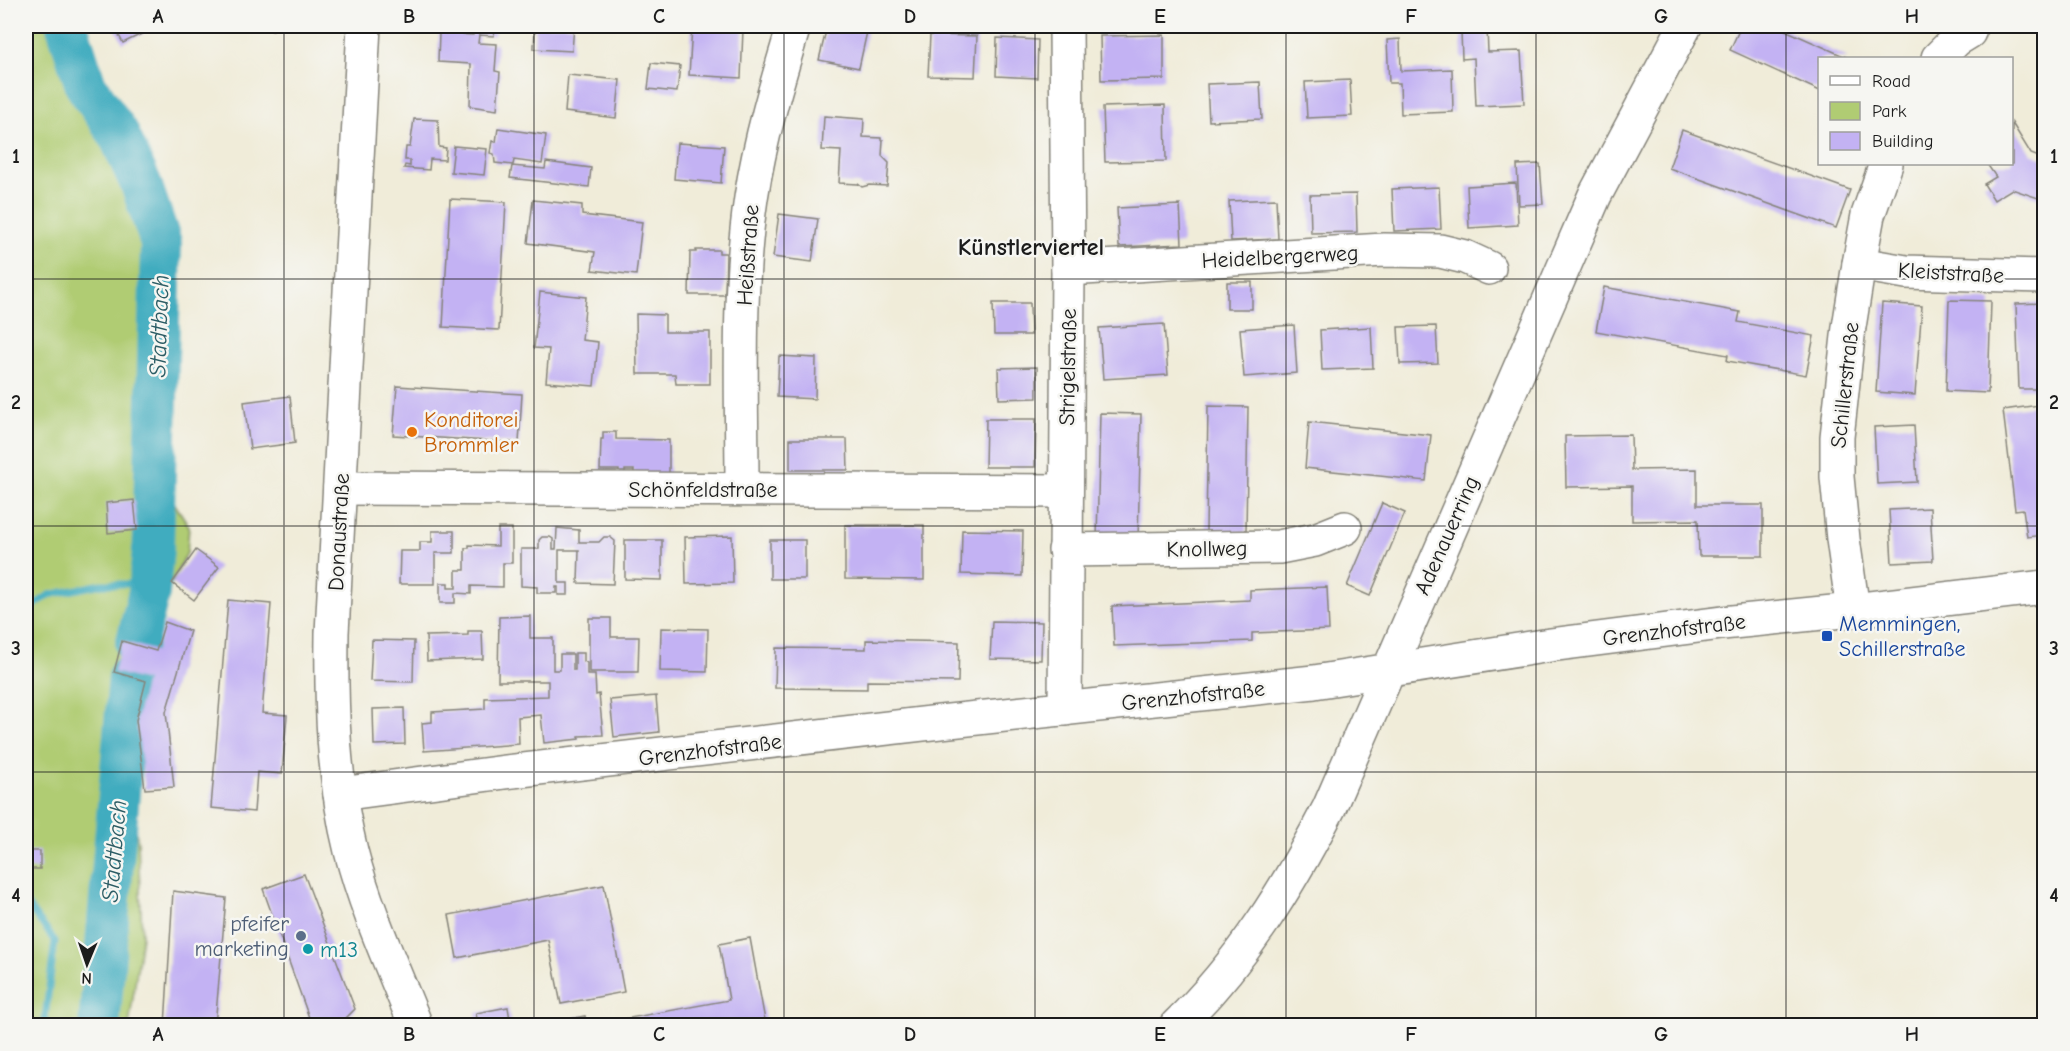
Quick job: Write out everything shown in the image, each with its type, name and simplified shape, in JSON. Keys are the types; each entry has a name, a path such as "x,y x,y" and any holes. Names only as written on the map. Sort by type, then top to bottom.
{"street":[{"name":"Donaustraße","path":"364,26 331,710 340,794 351,850 364,893 416,1026"},
{"name":"Heißstraße","path":"742,489 743,311 751,200 771,106 794,26"},
{"name":"Strigelstraße","path":"1065,709 1068,269 1066,26"},
{"name":"Adenauerring","path":"1176,1026 1236,961 1300,863 1329,808 1595,195 1685,26"},
{"path":"1939,57 1956,40 1969,32"},
{"name":"Schillerstraße","path":"1853,610 1837,477 1837,437 1859,264 1868,215 1886,165"},
{"name":"Heidelbergerweg","path":"1068,269 1384,250 1440,251 1465,257 1490,268"},
{"name":"Kleiststraße","path":"1859,264 1906,272 2044,276"},
{"name":"Schönfeldstraße","path":"340,488 1065,491"},
{"name":"Knollweg","path":"1065,550 1279,547 1315,540 1345,528"},
{"name":"Grenzhofstraße","path":"340,794 505,772 1292,685 1550,645 2044,586"}],"green space":[{"path":"26,26 59,26 61,33 152,171 173,229 176,287 158,478 189,526 187,553 166,593 143,659 135,690 130,747 130,805 138,842 142,936 129,1025 26,1025"}],"building":[{"path":"114,26 158,26 123,43"},
{"path":"273,26 273,30 231,27"},
{"path":"482,26 495,29 494,36 479,35 478,43 497,44 495,71 500,72 497,110 470,106 471,64 438,62 439,33 473,35 474,28 482,29"},
{"path":"535,26 574,26 572,51 534,49"},
{"path":"827,26 868,27 859,68 819,60"},
{"path":"1741,26 1776,26 1846,57 1818,57 1818,90 1730,50"},
{"path":"692,27 743,30 741,78 689,75"},
{"path":"1487,29 1488,52 1521,51 1524,104 1476,106 1474,58 1462,59 1461,31"},
{"path":"930,35 977,36 975,77 928,76"},
{"path":"1164,35 1164,79 1101,80 1100,36"},
{"path":"997,38 1038,40 1037,78 996,76"},
{"path":"1400,39 1401,71 1452,69 1453,112 1401,114 1400,83 1389,83 1387,40"},
{"path":"651,63 680,66 677,92 648,89"},
{"path":"568,75 620,80 616,118 565,112"},
{"path":"1350,80 1352,116 1307,118 1305,82"},
{"path":"1260,82 1262,119 1209,121 1207,84"},
{"path":"1165,105 1166,161 1105,162 1103,107"},
{"path":"824,116 864,119 863,137 883,140 882,156 889,163 887,186 862,187 858,184 839,183 841,151 822,150"},
{"path":"414,119 438,120 439,147 446,148 445,160 430,159 429,170 404,168 405,165 410,166 410,160 405,160 406,147 410,147"},
{"path":"2013,125 2031,154 2044,159 2044,200 2012,189 1994,200 1984,184 1996,177 1988,165 2013,165"},
{"path":"498,128 546,135 542,164 514,160 513,165 495,163 494,154 490,153 492,141 496,142"},
{"path":"1682,130 1850,190 1836,228 1669,168"},
{"path":"677,143 724,146 721,183 674,179"},
{"path":"454,146 487,149 484,175 451,172"},
{"path":"546,162 591,168 589,187 510,178 512,166 545,169"},
{"path":"1540,164 1543,204 1519,205 1517,165"},
{"path":"1516,183 1518,225 1469,228 1467,186"},
{"path":"1439,187 1441,229 1394,231 1392,189"},
{"path":"1356,194 1357,232 1311,233 1310,195"},
{"path":"450,199 506,202 499,330 443,327"},
{"path":"1276,199 1278,239 1231,241 1229,201"},
{"path":"533,200 582,205 582,215 642,222 636,275 592,270 595,252 528,243"},
{"path":"1180,205 1182,244 1119,247 1117,208"},
{"path":"779,214 818,219 812,262 773,257"},
{"path":"696,250 719,250 719,253 726,253 725,295 689,295 690,252 696,252"},
{"path":"1227,282 1252,282 1252,309 1227,309"},
{"path":"1604,287 1740,312 1738,322 1814,336 1806,375 1727,361 1728,355 1596,331"},
{"path":"540,292 586,297 582,340 598,342 594,386 546,382 549,349 534,348"},
{"path":"1949,300 1991,301 1988,393 1946,391"},
{"path":"993,303 1030,303 1031,335 994,335"},
{"path":"1882,303 1922,306 1915,395 1876,392"},
{"path":"2044,303 2044,389 2019,389 2016,304"},
{"path":"636,314 665,315 665,332 710,332 710,384 676,384 675,374 637,374"},
{"path":"1164,324 1168,375 1103,379 1099,328"},
{"path":"1294,325 1297,373 1244,377 1240,329"},
{"path":"1436,326 1438,363 1400,364 1398,327"},
{"path":"1371,327 1373,368 1322,370 1320,330"},
{"path":"779,356 816,358 815,399 777,397"},
{"path":"1037,367 1037,398 999,399 998,368"},
{"path":"397,386 522,394 519,443 393,435"},
{"path":"290,396 295,443 250,449 244,402"},
{"path":"2039,405 2044,453 2044,535 2027,537 2023,509 2015,510 2003,410"},
{"path":"1208,406 1248,407 1246,532 1206,531"},
{"path":"1100,413 1141,414 1138,540 1097,539"},
{"path":"986,419 1036,419 1035,467 985,467"},
{"path":"1309,422 1431,435 1426,481 1305,468"},
{"path":"1914,425 1917,482 1877,484 1874,427"},
{"path":"603,432 616,432 616,439 669,440 669,476 634,476 634,470 625,470 625,475 619,475 619,470 600,470"},
{"path":"1631,435 1632,470 1697,469 1697,505 1763,505 1763,556 1699,556 1698,520 1632,521 1632,486 1566,487 1565,436"},
{"path":"790,439 847,439 848,470 790,470"},
{"path":"134,500 137,530 108,533 106,503"},
{"path":"1382,503 1405,513 1370,596 1347,586"},
{"path":"1930,508 1933,561 1892,563 1889,510"},
{"path":"845,525 924,525 924,580 845,579"},
{"path":"498,528 512,528 512,563 503,563 503,587 471,586 471,594 455,593 455,603 440,603 440,583 448,583 448,588 456,588 456,570 465,570 465,548 469,548 469,545 498,546"},
{"path":"557,528 579,530 579,542 599,542 604,537 610,537 615,541 613,584 578,583 579,550 559,550 559,583 568,583 568,595 558,595 558,587 556,587 556,593 537,593 537,587 521,586 521,549 539,549 539,540 542,537 550,537 553,539 553,549 556,549"},
{"path":"962,530 1023,531 1022,576 961,574"},
{"path":"432,531 454,531 454,553 435,553 435,584 399,584 400,551 420,551 420,542 432,542"},
{"path":"732,536 733,583 686,584 685,537"},
{"path":"625,540 662,540 662,580 625,579"},
{"path":"770,540 805,540 805,579 770,579"},
{"path":"196,550 219,567 194,600 172,583"},
{"path":"1327,587 1329,630 1252,633 1252,641 1114,646 1112,606 1250,600 1250,590"},
{"path":"228,600 271,604 262,713 287,715 282,774 257,772 254,812 211,808"},
{"path":"530,616 530,638 553,638 553,670 560,670 560,654 573,654 573,670 575,670 575,653 584,653 587,675 595,675 603,735 579,736 579,739 544,743 541,715 518,717 519,744 424,751 422,723 432,722 432,712 485,709 485,698 548,696 548,681 498,681 499,617"},
{"path":"589,618 611,618 611,637 639,637 638,672 589,672"},
{"path":"992,621 1042,622 1041,660 990,659"},
{"path":"165,622 190,631 166,712 174,787 145,789 136,720 146,681 114,672 122,641 156,651"},
{"path":"661,628 708,629 707,672 660,671"},
{"path":"468,631 482,631 483,659 427,661 426,636 468,635"},
{"path":"372,640 414,641 413,682 370,681"},
{"path":"866,640 959,642 958,682 867,681 867,689 775,688 776,648 866,649"},
{"path":"656,696 659,732 614,737 610,700"},
{"path":"404,708 405,744 374,745 373,709"},
{"path":"26,851 40,851 40,869 26,869"},
{"name":"m13","path":"304,874 355,1009 338,1026 312,1026 263,889"},
{"path":"604,885 624,992 561,1004 548,940 457,958 449,915"},
{"path":"173,891 226,898 215,1026 165,1026"},
{"path":"750,938 766,1026 614,1026 613,1021 729,1000 719,944"},
{"path":"508,1007 511,1026 478,1026 476,1013"},
{"path":"585,1016 587,1026 544,1026 544,1024"}],"waterway":[{"name":"Stadtbach","path":"67,26 86,86 118,133 141,184 161,243 153,549 149,592 136,645"},
{"path":"26,611 49,595 102,584 150,584"},
{"name":"Stadtbach","path":"99,1026 129,676"},
{"path":"26,903 55,941 44,1026"}],"place":[{"name":"Konditorei Brommler","path":"412,432"},
{"name":"Memmingen, Schillerstraße","path":"1827,636"},
{"name":"pfeifer marketing","path":"301,936"},
{"name":"m13","path":"308,949"}],"district":[{"name":"Künstlerviertel","path":"1031,247"}]}
